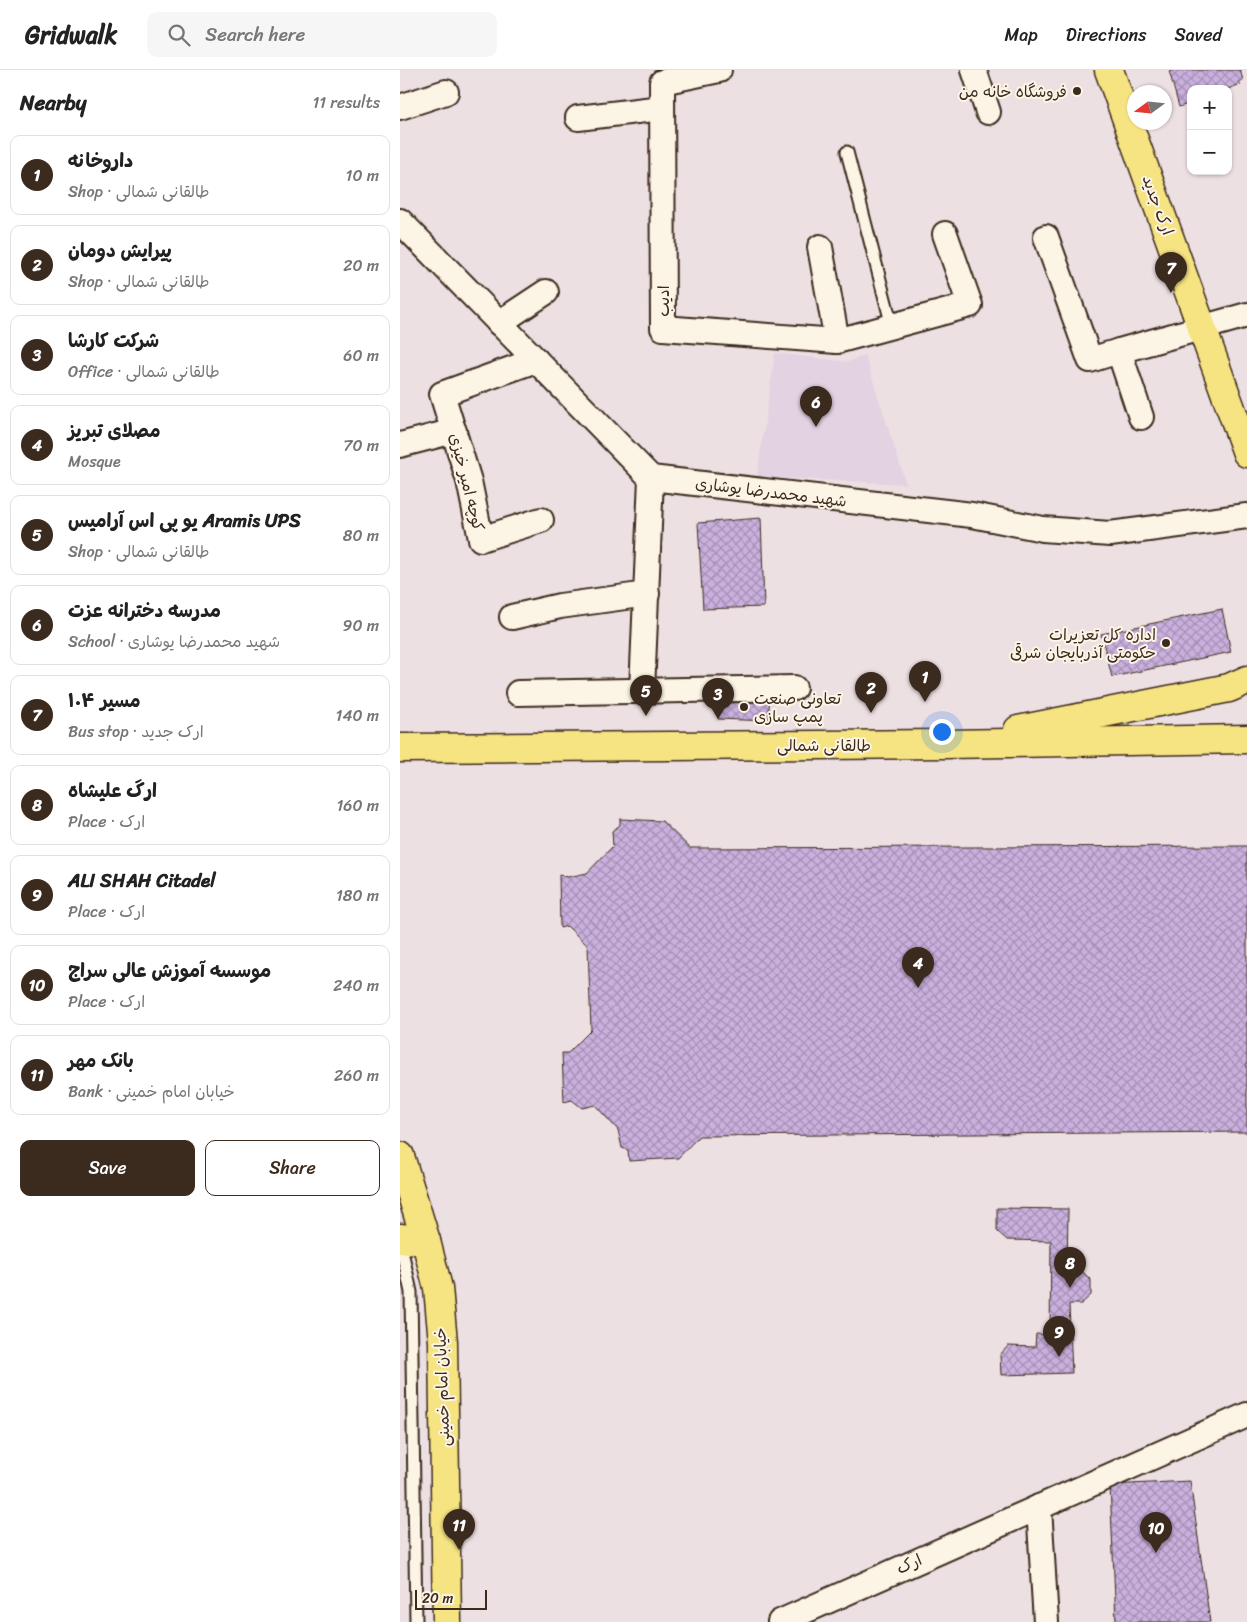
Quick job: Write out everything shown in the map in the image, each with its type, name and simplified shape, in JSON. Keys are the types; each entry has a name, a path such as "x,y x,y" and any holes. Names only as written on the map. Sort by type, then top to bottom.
{"main road":[{"name":"ارک جدید","path":"1110,70 1247,453"},
{"path":"945,744 1229,688 1247,680"},
{"name":"طالقانی شمالی","path":"400,748 945,744 1247,738"},
{"name":"خیابان امام خمینی","path":"400,1156 409,1240 438,1288 442,1342 447,1622"}],"street":[{"name":"ادیب","path":"720,70 662,82 663,328 837,341 970,305 945,234"},
{"path":"974,70 988,112"},
{"path":"400,107 446,92"},
{"path":"578,118 662,108"},
{"path":"400,221 651,478 642,691"},
{"path":"1046,236 1090,360 1247,315"},
{"path":"820,247 837,341"},
{"path":"499,323 546,292"},
{"path":"1118,351 1141,417"},
{"name":"کوچه امیر خیزی","path":"536,360 442,394 469,481 481,539 541,520"},
{"path":"400,445 454,431"},
{"name":"شهید محمدرضا یوشاری","path":"651,478 972,515 1043,529 1110,534 1247,516"},
{"path":"512,617 560,606 646,594"},
{"path":"518,693 794,688"},
{"name":"ارک","path":"780,1622 1247,1415"},
{"path":"1039,1506 1046,1622"}],"lane":[{"path":"846,152 892,326"},
{"path":"409,1240 416,1622"}],"shaded area":[{"path":"775,353 848,362 865,355 906,484 757,477"}],"building":[{"path":"1174,70 1240,70 1243,80 1239,82 1241,84 1232,87 1232,85 1187,85 1187,104 1179,107 1169,72"},
{"path":"761,518 764,607 703,609 698,523"},
{"name":"اداره کل تعزیرات حکومتی آذربایجان شرقی","path":"1222,609 1231,652 1112,677 1101,634"},
{"name":"تعاونی صنعت پمپ سازی","path":"722,693 770,695 768,721 718,719"},
{"path":"620,819 662,821 690,848 1247,846 1247,1132 699,1136 678,1158 629,1161 628,1150 622,1148 618,1130 595,1105 582,1108 572,1100 564,1102 562,1053 568,1053 591,1030 588,946 567,926 560,928 559,875 568,877 587,873 613,846 612,831 620,825"},
{"path":"997,1208 1068,1209 1067,1270 1081,1270 1091,1280 1091,1295 1081,1304 1069,1304 1072,1373 1001,1375 1000,1355 1008,1346 1035,1347 1036,1334 1050,1335 1051,1241 1007,1240 997,1231"},
{"path":"1190,1481 1210,1622 1116,1622 1110,1485"}],"place":[{"name":"فروشگاه خانه من","path":"1077,91"},
{"name":"مسیر ۱۰۴","path":"1171,293"},
{"name":"مدرسه دخترانه عزت","path":"816,427"},
{"name":"اداره کل تعزیرات حکومتی آذربایجان شرقی","path":"1166,643"},
{"name":"داروخانه","path":"925,702"},
{"name":"تعاونی صنعت پمپ سازی","path":"744,707"},
{"name":"پیرایش دومان","path":"871,713"},
{"name":"یو پی اس آرامیس Aramis UPS","path":"646,716"},
{"name":"شرکت کارشا","path":"718,719"},
{"name":"مصلای تبریز","path":"918,988"},
{"name":"ارگ علیشاه","path":"1070,1288"},
{"name":"ALI SHAH Citadel","path":"1059,1357"},
{"name":"بانک مهر","path":"459,1550"},
{"name":"موسسه آموزش عالی سراج","path":"1156,1553"}]}
